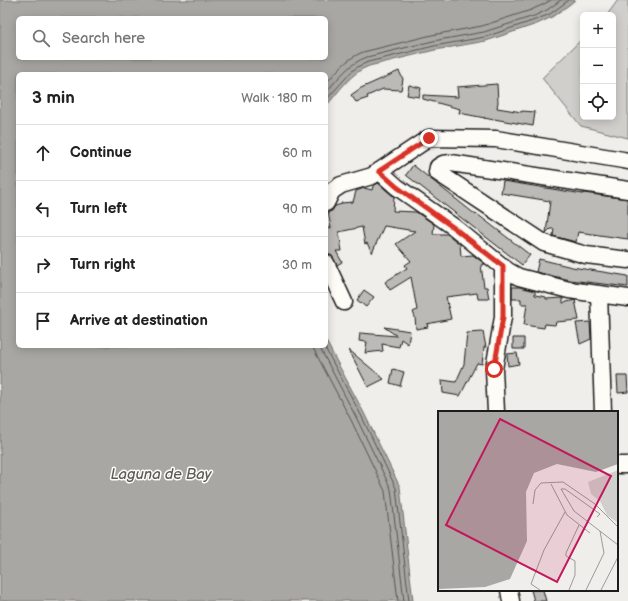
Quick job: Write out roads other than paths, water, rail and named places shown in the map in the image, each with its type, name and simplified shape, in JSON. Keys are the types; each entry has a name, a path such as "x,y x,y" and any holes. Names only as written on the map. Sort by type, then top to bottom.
{"street":[{"path":"328,199 332,191 341,185 372,176 429,138 496,139 628,161"},
{"path":"628,190 451,163 443,164 438,168 437,172 544,243 586,255 628,260"},
{"path":"379,171 397,187 454,228 508,271 519,277 569,290 628,298"},
{"path":"496,411 494,369 503,317 503,266"},
{"path":"328,267 344,302"},
{"path":"599,294 603,411"},
{"path":"510,591 511,601"}],"water":[{"name":"Laguna de Bay","path":"0,0 575,0 552,17 537,24 486,41 435,50 369,66 362,69 350,78 328,104 328,72 16,72 16,348 328,348 328,345 364,413 400,487 413,601 0,601"}]}
